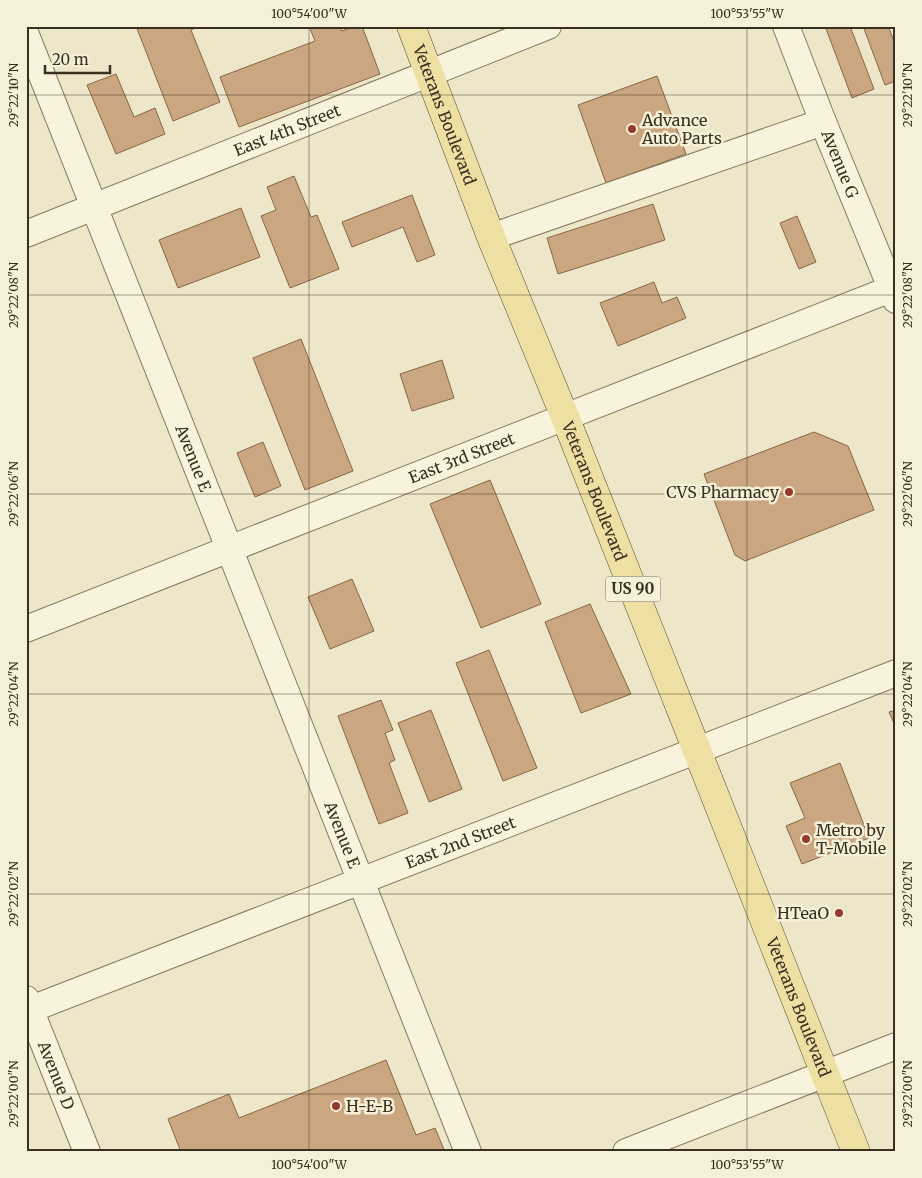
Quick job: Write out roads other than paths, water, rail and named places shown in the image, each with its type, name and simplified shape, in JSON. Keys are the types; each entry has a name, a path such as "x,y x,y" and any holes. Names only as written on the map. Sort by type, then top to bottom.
{"main road":[{"name":"Veterans Boulevard","path":"411,26 491,237 565,417 856,1152"}],"street":[{"name":"East 4th Street","path":"26,234 548,26"},
{"name":"Avenue G","path":"786,26 822,122 894,292"},
{"name":"Avenue E","path":"26,35 468,1152"},
{"path":"491,237 822,122"},
{"name":"East 3rd Street","path":"26,629 565,417 894,292"},
{"name":"East 2nd Street","path":"28,1006 360,881 896,673"},
{"name":"Avenue D","path":"28,1006 86,1152"},
{"path":"626,1152 896,1046"}],"place":[{"name":"Advance Auto Parts","path":"632,129"},
{"name":"CVS Pharmacy","path":"789,492"},
{"name":"Metro by T-Mobile","path":"806,839"},
{"name":"HTeaO","path":"839,913"},
{"name":"H-E-B","path":"336,1106"}]}
